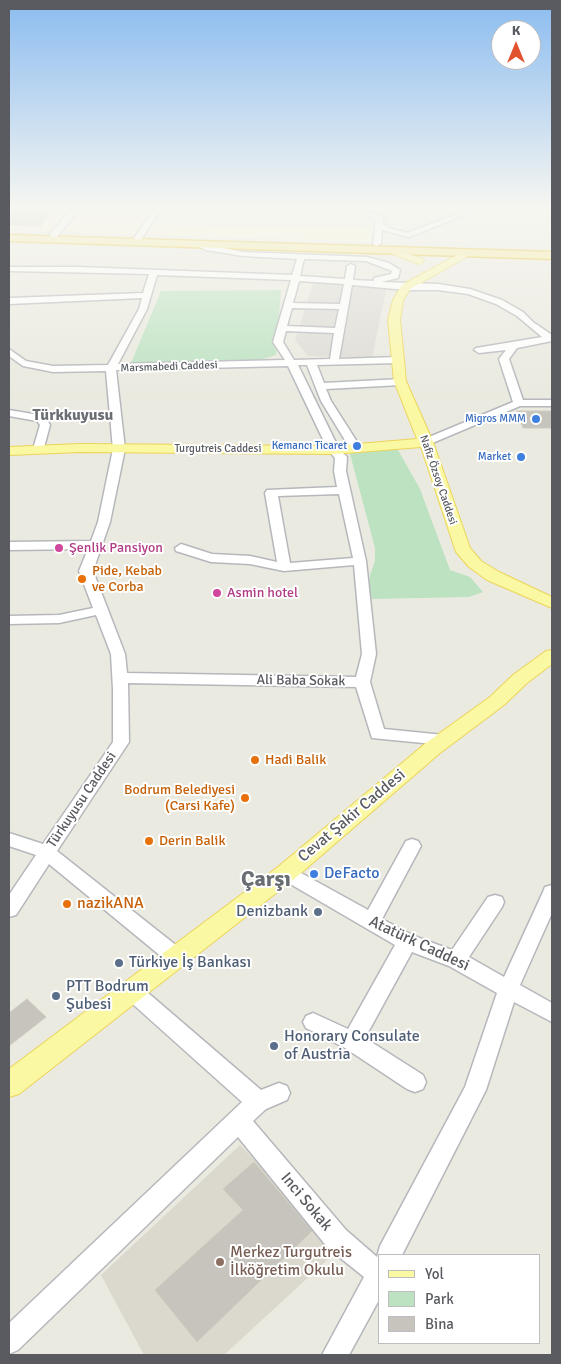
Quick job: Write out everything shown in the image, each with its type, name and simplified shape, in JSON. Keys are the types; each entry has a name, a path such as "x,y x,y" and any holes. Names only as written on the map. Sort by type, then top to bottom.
{"main road":[{"name":"Nafiz Özsoy Caddesi","path":"419,270 398,300 394,320 397,360 401,382 426,442 462,549 476,564 493,576 552,603"},
{"path":"409,286 434,270"},
{"name":"Turgutreis Caddesi","path":"9,451 39,449 334,450 426,442"},
{"name":"Cevat Şakir Caddesi","path":"12,1077 133,992 175,956 286,873 444,740 497,701 520,679 552,655"}],"street":[{"path":"90,270 153,273 232,272 348,282 438,287 470,292 499,302 520,314 530,324 551,338"},
{"path":"297,270 278,342 291,362 334,450 341,458 340,471 360,561 369,654 362,682"},
{"path":"334,361 350,270"},
{"path":"364,283 389,279 395,276 395,270"},
{"path":"110,369 143,309 153,273"},
{"path":"9,301 147,295"},
{"path":"288,305 344,307"},
{"path":"282,328 339,331"},
{"path":"504,359 479,350 514,346 551,338"},
{"path":"504,359 514,346"},
{"name":"Marsmabedi Caddesi","path":"10,355 23,363 35,367 54,369 397,360"},
{"path":"504,359 519,403"},
{"path":"311,362 319,386 355,448"},
{"name":"Türkuyusu Caddesi","path":"9,910 121,742 118,654 86,571 104,522 119,449 110,369"},
{"path":"319,386 401,382"},
{"path":"426,442 519,403 552,403"},
{"path":"9,413 41,418 45,425 39,449"},
{"path":"284,567 271,493 344,490"},
{"path":"9,546 96,545"},
{"path":"181,548 211,558 250,560 284,567 360,561"},
{"path":"9,620 60,619 101,610"},
{"name":"Ali Baba Sokak","path":"120,678 362,682 378,734 444,740"},
{"path":"9,840 46,852 175,956"},
{"path":"371,922 412,846"},
{"name":"Atatürk Caddesi","path":"286,873 407,942 456,960 552,1013"},
{"path":"390,1254 476,1090 509,988 552,892"},
{"path":"456,960 495,902"},
{"path":"352,1041 407,942"},
{"path":"9,1341 239,1121 269,1097 133,992"},
{"path":"313,1022 352,1041 414,1082"},
{"name":"Inci Sokak","path":"239,1121 337,1239 378,1264"},
{"path":"335,1355 378,1276"}],"shaded area":[{"path":"314,281 387,286 372,358 308,356 295,340"},
{"name":"Merkez Turgutreis İlköğretim Okulu","path":"240,1145 340,1248 224,1355 144,1355 101,1275"}],"green space":[{"path":"281,290 276,355 253,362 131,363 161,291"},
{"path":"393,448 398,450 420,489 450,570 470,577 483,592 469,597 372,599 369,589 370,575 375,561 375,548 350,454 357,451"}],"building":[{"name":"Migros MMM","path":"517,411 552,411 552,428 523,428"},
{"path":"27,999 46,1017 9,1046 9,1013"},
{"path":"254,1162 312,1231 197,1342 155,1290 243,1210 223,1189"}],"place":[{"name":"Migros MMM","path":"536,419"},
{"name":"Kemancı Ticaret","path":"357,446"},
{"name":"Market","path":"521,457"},
{"name":"Şenlik Pansiyon","path":"59,548"},
{"name":"Pide, Kebab ve Corba","path":"82,579"},
{"name":"Asmin hotel","path":"217,593"},
{"name":"Hadi Balik","path":"255,760"},
{"name":"Bodrum Belediyesi (Carsi Kafe)","path":"245,798"},
{"name":"Derin Balik","path":"149,841"},
{"name":"DeFacto","path":"314,874"},
{"name":"nazikANA","path":"67,904"},
{"name":"Denizbank","path":"318,912"},
{"name":"Türkiye İş Bankası","path":"119,963"},
{"name":"PTT Bodrum Şubesi","path":"56,996"},
{"name":"Honorary Consulate of Austria","path":"274,1046"},
{"name":"Merkez Turgutreis İlköğretim Okulu","path":"220,1262"}],"district":[{"name":"Türkkuyusu","path":"73,416"},
{"name":"Çarşı","path":"266,880"}]}
